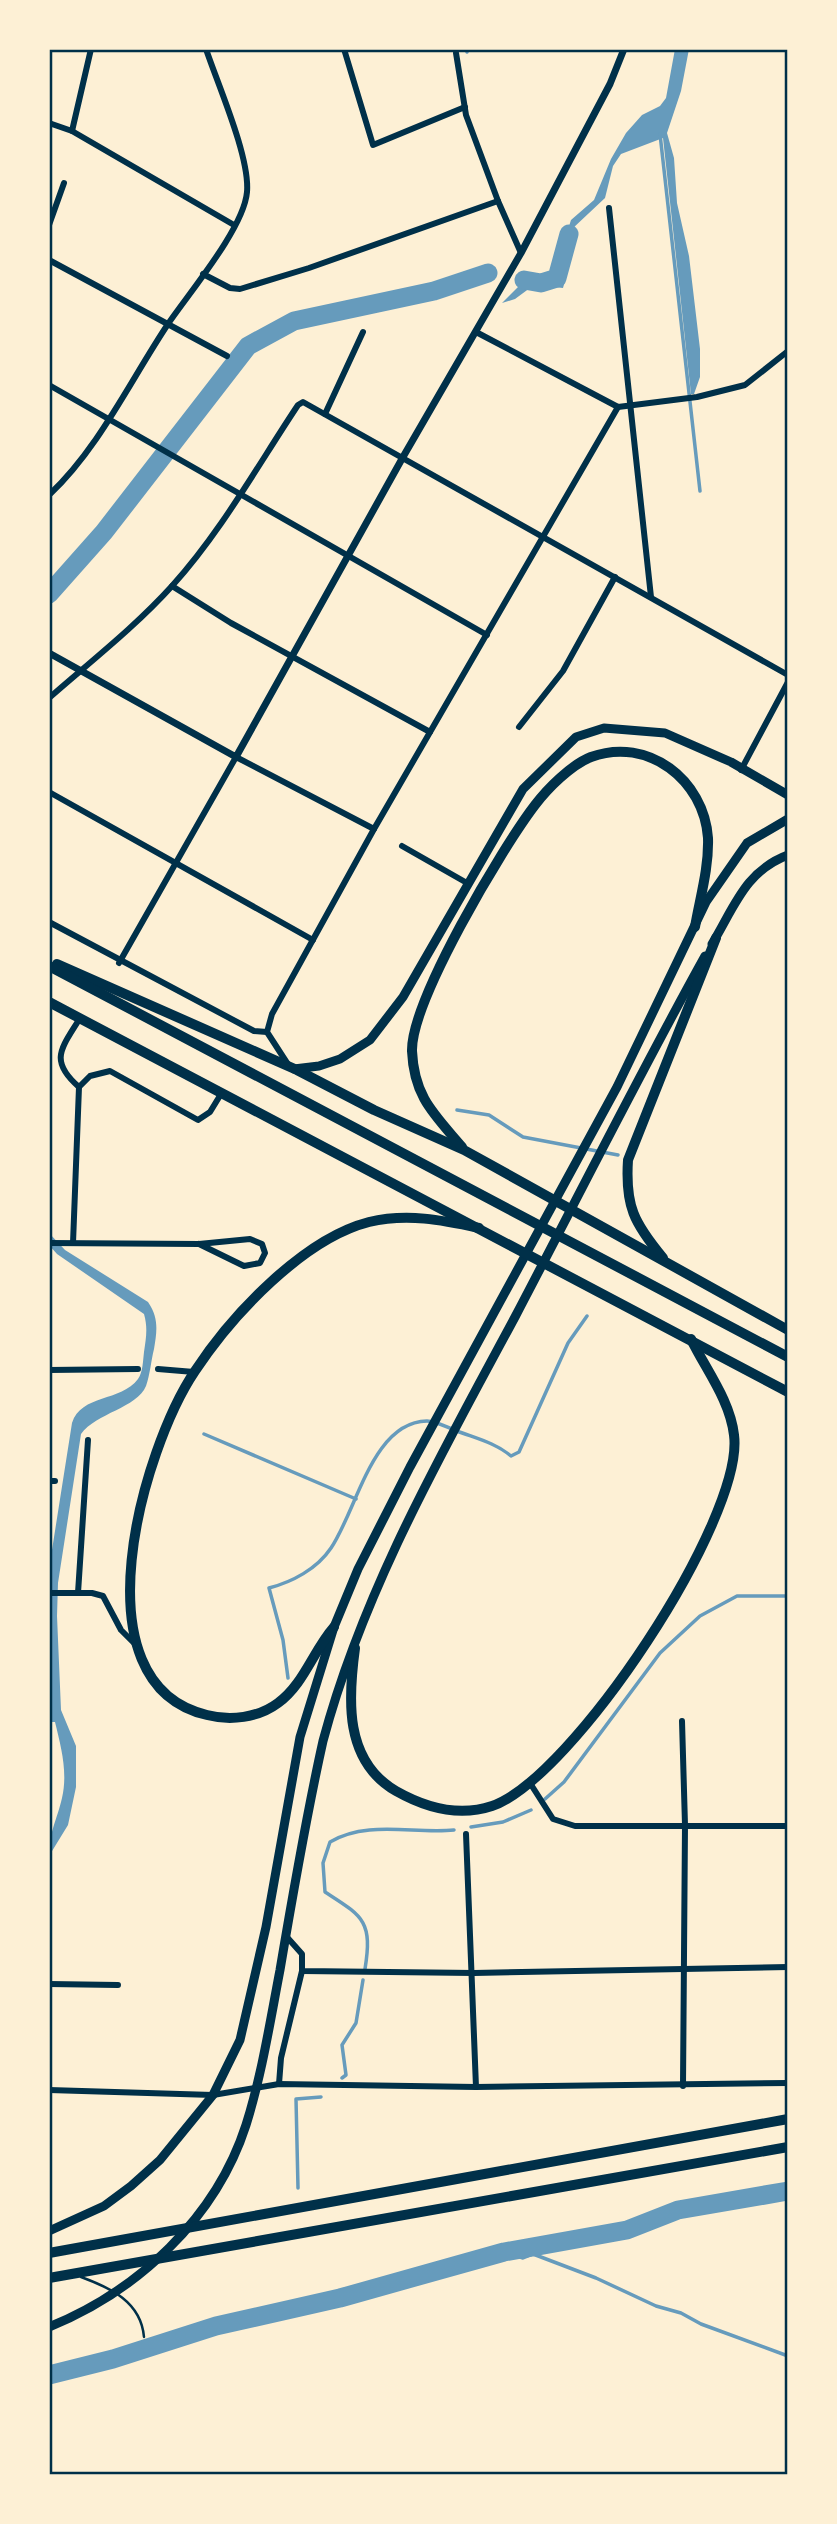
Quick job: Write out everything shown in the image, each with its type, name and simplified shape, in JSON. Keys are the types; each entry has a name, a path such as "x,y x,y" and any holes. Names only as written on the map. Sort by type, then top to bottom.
{"main road":[{"path":"292,1068 320,1066 340,1059 370,1040 403,997 523,789 576,737 604,728 665,733 699,746 788,794"},
{"path":"464,1150 436,1120 416,1081 412,1050 418,1015 499,858 537,803 574,768 591,757 630,752 659,759 688,784 698,802 708,836 707,864 695,927"},
{"path":"49,2231 104,2206 131,2186 174,2144 213,2095 240,2040 266,1927 300,1737 334,1627 358,1569 410,1467 617,1087 722,877 747,843 788,819"},
{"path":"667,1264 646,1238 629,1206 626,1189 628,1160 734,899 747,882 767,865 788,855"},
{"path":"49,2327 112,2295 141,2273 190,2225 223,2177 236,2151 263,2060 323,1741 334,1701 430,1476 716,938"},
{"path":"49,963 292,1068 374,1110 464,1150 788,1330"},
{"path":"49,963 788,1357"},
{"path":"49,1002 788,1392"},
{"path":"334,1627 285,1697 270,1708 235,1718 201,1714 173,1701 150,1679 134,1643 132,1581 142,1496 160,1440 194,1372 230,1325 264,1290 313,1250 346,1231 376,1221 405,1217 479,1227"},
{"path":"355,1648 350,1720 362,1754 392,1788 432,1808 465,1811 493,1805 530,1783 597,1709 654,1630 710,1530 730,1483 734,1458 731,1422 725,1403 691,1339"},
{"path":"49,2253 788,2119"},
{"path":"49,2278 784,2148"}],"street":[{"path":"72,131 91,49"},
{"path":"49,495 65,480 108,419 167,324 234,225 247,196 248,179 206,49"},
{"path":"344,49 373,145 465,107"},
{"path":"119,962 403,457 522,253 610,84 624,49"},
{"path":"456,53 465,107 498,201 522,253"},
{"path":"49,123 72,131 234,225"},
{"path":"49,225 64,183"},
{"path":"203,274 230,288 240,289 309,268 498,201"},
{"path":"609,208 628,406 651,597"},
{"path":"49,260 227,356"},
{"path":"325,414 363,332"},
{"path":"476,332 618,407 686,399 745,385 788,351"},
{"path":"49,385 238,496 487,635"},
{"path":"49,698 172,586 238,496 298,405 303,402 788,675"},
{"path":"267,1032 272,1014 374,830 618,407"},
{"path":"519,727 563,671 615,578"},
{"path":"172,586 230,624 430,733"},
{"path":"49,653 374,830"},
{"path":"741,769 788,682"},
{"path":"49,792 313,940"},
{"path":"402,846 467,883"},
{"path":"49,922 246,1028 267,1032 292,1068"},
{"path":"79,1087 61,1069 59,1062 65,1043 80,1018"},
{"path":"73,1243 79,1087 90,1076 110,1071 198,1120 211,1112 221,1094"},
{"path":"49,1243 200,1244 250,1239 262,1244 265,1253 260,1263 244,1266 200,1244"},
{"path":"49,1370 138,1369"},
{"path":"158,1369 194,1372"},
{"path":"78,1593 88,1440"},
{"path":"49,1593 78,1593 103,1597 111,1606 121,1630 134,1643"},
{"path":"682,1721 685,1825 683,2086"},
{"path":"530,1783 545,1810 559,1822 575,1826 788,1826"},
{"path":"466,1834 474,1973 476,2087"},
{"path":"279,2084 281,2058 302,1971 302,1954 286,1936"},
{"path":"302,1971 474,1973 788,1967"},
{"path":"49,1984 118,1985"},
{"path":"49,2090 213,2095 279,2084 476,2087 788,2083"}],"lane":[{"path":"75,2274 104,2286 134,2308 141,2319 144,2337"}],"water":[{"path":"675,49 689,49 681,91 667,133 674,158 677,203 689,256 700,349 700,377 694,394 691,394 663,138 621,154 613,166 605,198 572,229 569,266 563,288 534,285 515,299 502,303 529,276 551,283 557,278 564,264 571,220 594,200 611,159 626,133 642,115 660,106 666,98"},
{"path":"49,1233 65,1250 148,1302 156,1319 156,1330 149,1377 141,1394 96,1421 81,1434 58,1583 57,1616 61,1710 76,1746 76,1787 68,1825 49,1856 64,1779 55,1722 52,1722 49,1569 72,1423 84,1407 122,1392 138,1379 146,1328 144,1314 57,1254 49,1245"}],"waterway":[{"path":"660,134 700,491"},
{"path":"524,280 541,283 557,278 569,234"},
{"path":"49,594 104,532 248,346 294,321 434,291 488,273"},
{"path":"457,1110 489,1115 523,1137 618,1155"},
{"path":"288,1678 283,1640 269,1588 303,1574 325,1556 340,1532 368,1471 392,1436 408,1425 427,1421 485,1441 511,1456 519,1452 568,1343 587,1316"},
{"path":"204,1434 356,1499"},
{"path":"545,1799 564,1782 660,1653 700,1616 737,1596 788,1596"},
{"path":"471,1827 503,1822 531,1810"},
{"path":"365,1969 367,1940 362,1921 348,1907 325,1892 323,1863 330,1842 359,1831 454,1830"},
{"path":"342,2078 346,2075 342,2045 356,2023 363,1980"},
{"path":"298,2188 296,2099 321,2097"},
{"path":"49,2375 113,2359 216,2326 340,2298 504,2252 627,2230 678,2210 788,2191"},
{"path":"504,2252 523,2258 533,2254 596,2278 656,2306 681,2313 701,2324 788,2356"}]}
